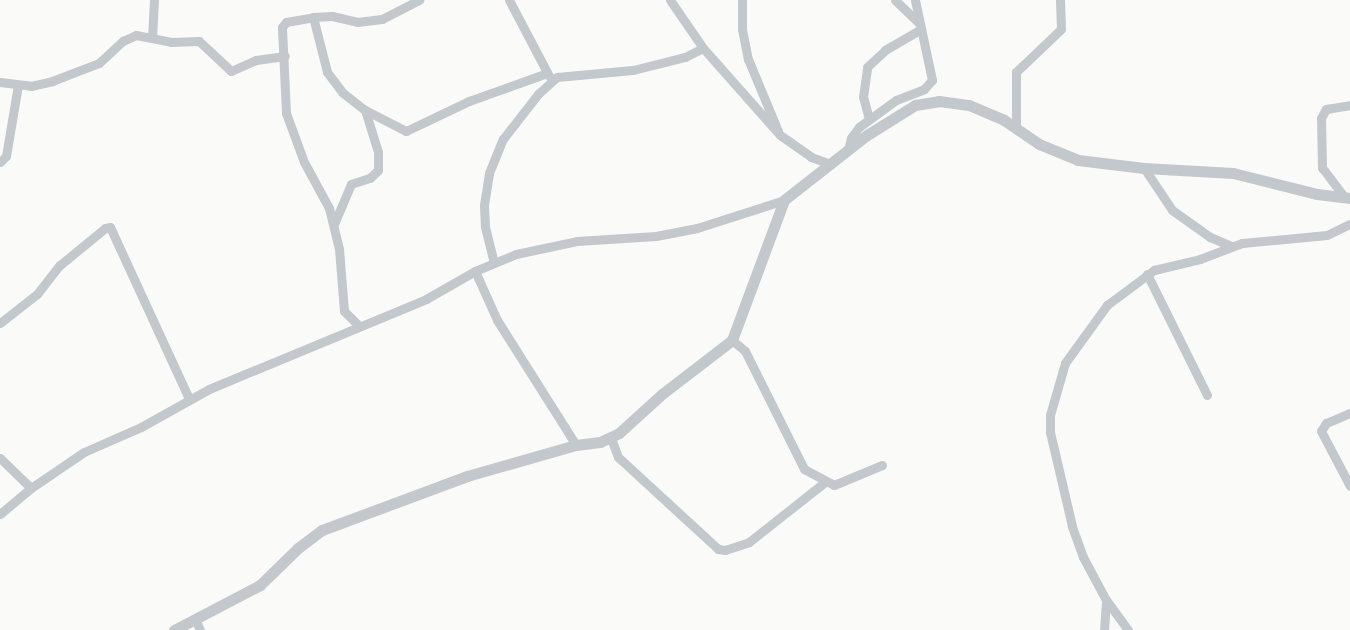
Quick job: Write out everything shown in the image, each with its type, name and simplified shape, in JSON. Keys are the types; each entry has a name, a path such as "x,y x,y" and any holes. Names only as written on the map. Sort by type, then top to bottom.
{"street":[{"path":"152,38 154,0"},
{"path":"359,326 346,314 342,306 334,224 288,122 284,23 313,17 332,16 358,22 382,19 420,0"},
{"path":"509,0 549,77"},
{"path":"670,0 703,48 780,135 811,157 830,164"},
{"path":"742,0 742,29 748,59 780,135"},
{"path":"895,0 920,27"},
{"path":"848,150 854,132 869,119 896,100 929,85 932,72 915,0"},
{"path":"1016,128 1016,72 1061,29 1060,0"},
{"path":"313,17 327,72 343,93 365,110 398,128 411,131 469,101 549,77 633,70 685,57 703,48"},
{"path":"869,119 863,97 867,67 885,50 920,27"},
{"path":"0,82 18,85 42,84 83,70 99,63 129,37 136,35 171,42 199,41 230,71 256,60 285,56"},
{"path":"494,263 485,226 484,205 494,155 549,77"},
{"path":"0,162 6,156 18,85"},
{"path":"0,514 30,488 72,458 149,422 189,399 426,299 494,263 542,246 656,236 697,228 784,200 848,150 907,109 929,102 969,105 987,111 1039,144 1064,156 1144,168 1233,173 1348,198"},
{"path":"1348,198 1322,168 1321,118 1326,109 1350,105"},
{"path":"334,224 351,184 370,178 378,170 378,152 365,110"},
{"path":"1144,168 1172,210 1210,237 1231,246"},
{"path":"174,630 198,625 260,585 316,532 440,485 576,445 611,438 732,340 784,200"},
{"path":"1128,630 1106,600 1083,557 1072,526 1050,432 1050,415 1065,363 1077,342 1107,305 1147,274 1231,246 1259,240 1327,235 1350,224"},
{"path":"0,323 37,294 60,265 105,228 110,227 189,399"},
{"path":"476,271 497,320 576,445"},
{"path":"1147,274 1207,396"},
{"path":"732,340 748,355 801,464 825,482 838,485 882,465"},
{"path":"1350,413 1326,423 1321,431 1350,486"},
{"path":"611,438 618,457 718,548 725,550 749,542 825,482"},
{"path":"0,458 30,488"},
{"path":"1104,630 1106,600"}]}
